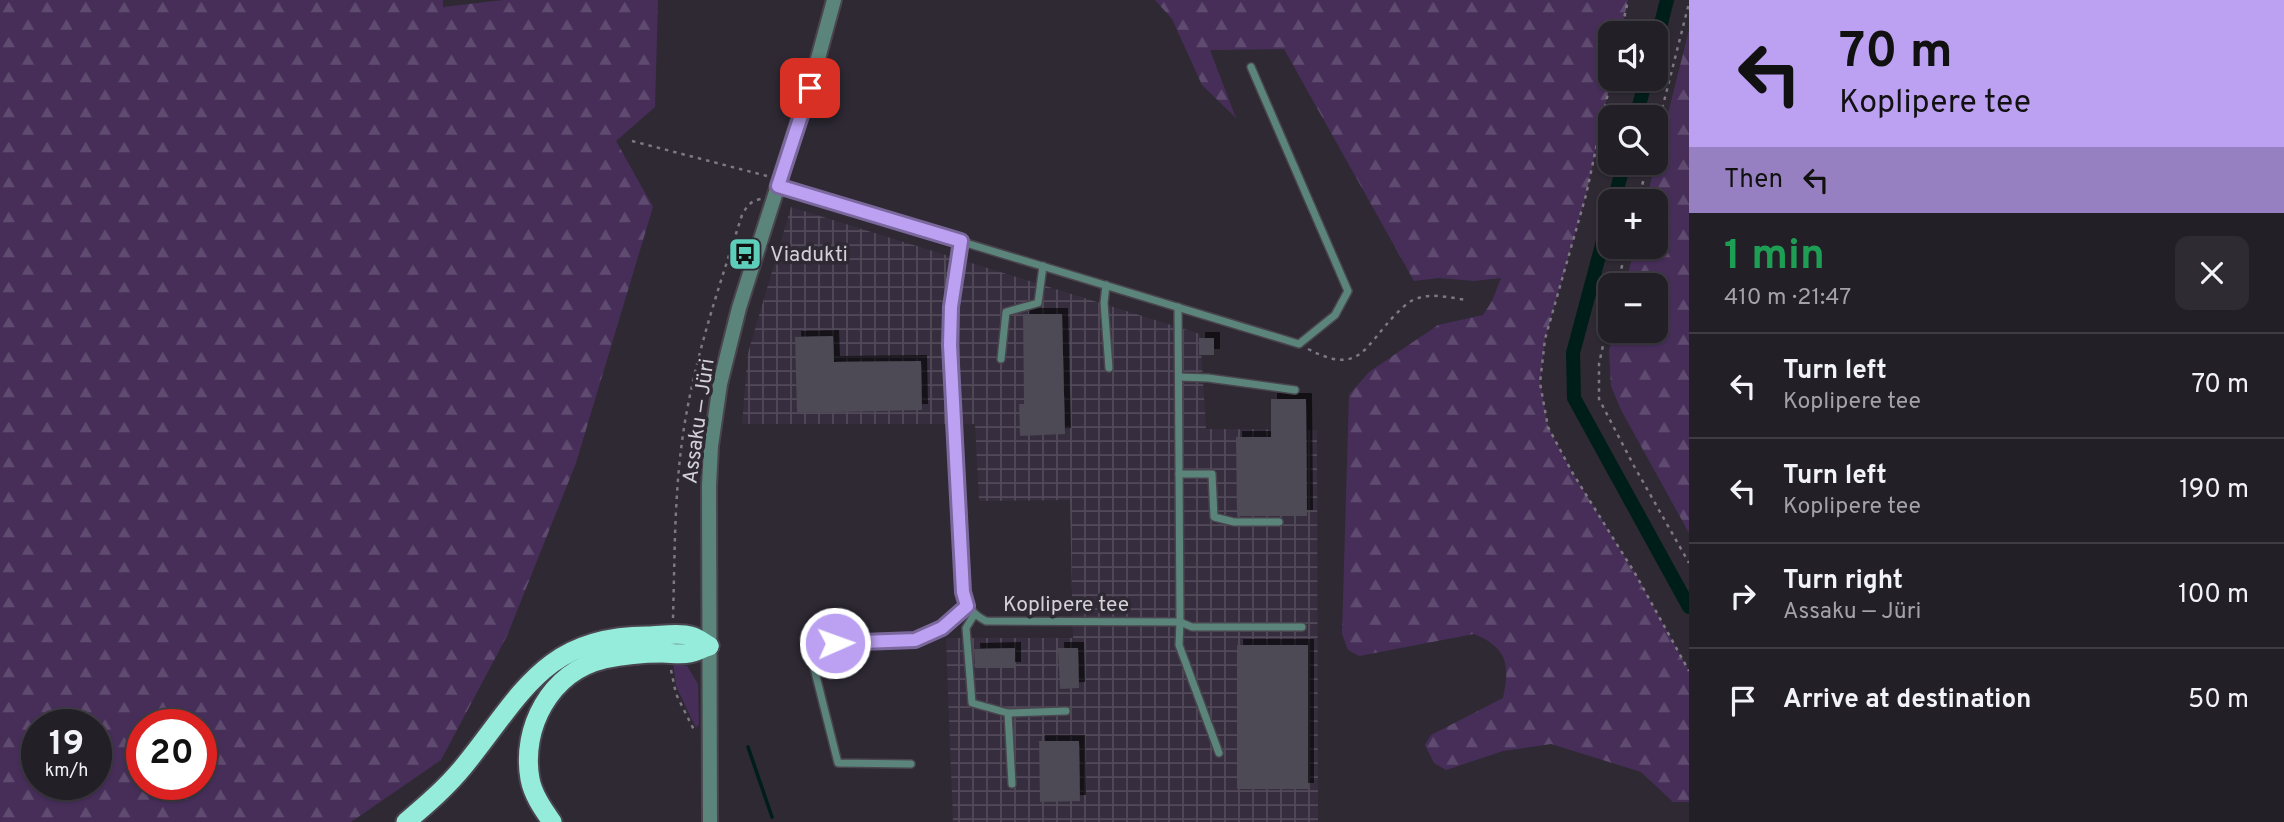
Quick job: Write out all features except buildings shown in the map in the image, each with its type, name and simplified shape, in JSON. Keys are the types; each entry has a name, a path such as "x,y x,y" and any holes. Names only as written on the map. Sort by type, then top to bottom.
{"highway":[{"path":"406,822 463,767 522,689 559,658 605,639 629,636 691,636 709,646"},
{"path":"552,822 530,782 527,754 538,710 556,687 577,671 601,659 655,653 688,654 709,646"}],"street":[{"name":"Assaku — Jüri","path":"710,822 709,486 711,446 720,384 739,308 816,66 834,0"}],"lane":[{"path":"778,188 1299,344 1335,315 1348,291 1251,67"},
{"name":"Koplipere tee","path":"961,241 951,307 950,345 963,592 967,606 974,615 986,621 1180,622 1192,627 1302,627"},
{"path":"1001,359 1006,312 1038,303 1043,266"},
{"path":"1106,285 1104,303 1109,368"},
{"path":"1178,307 1179,645 1219,753"},
{"path":"1179,377 1208,378 1296,390"},
{"path":"1179,474 1212,474 1214,517 1234,522 1279,522"},
{"path":"911,764 838,763 808,644 915,640 942,628 967,606"},
{"path":"974,615 966,628 972,703 1009,713 1066,711"},
{"path":"1009,713 1012,784"}],"path":[{"path":"1623,21 1628,0"},
{"path":"1663,105 1689,3"},
{"path":"1608,91 1586,195 1545,339 1540,383 1548,427 1572,472 1636,575 1689,671"},
{"path":"632,141 778,188"},
{"path":"674,606 682,449 687,408 700,352 746,206 778,188"},
{"path":"1299,344 1341,362 1365,349 1403,307 1416,298 1431,296 1467,300"},
{"path":"1604,343 1599,364 1599,399 1689,564"},
{"path":"671,661 676,694 697,736"}],"shaded area":[{"path":"791,207 1200,334 1206,429 1317,430 1318,822 953,822 946,638 1073,638 1070,500 979,501 975,424 742,424 748,353"}],"green space":[{"path":"0,0 443,0 443,7 503,0 658,0 655,107 616,141 653,207 576,463 507,636 441,760 351,822 0,822"},
{"path":"1155,0 1628,0 1624,21 1598,21 1598,91 1608,91 1605,105 1598,105 1598,139 1586,195 1545,339 1540,383 1548,427 1572,472 1636,575 1689,671 1689,802 1673,802 1641,772 1551,744 1503,751 1446,770 1434,763 1425,745 1431,735 1503,698 1506,667 1500,652 1494,645 1474,634 1359,656 1348,650 1342,634 1349,395 1369,372 1438,325 1483,315 1501,278 1474,281 1439,278 1414,281 1284,49 1210,50 1236,118 1202,85 1172,19"},
{"path":"1689,30 1689,533 1621,410 1611,386 1609,351 1611,343 1668,343 1668,273 1628,273 1632,259 1668,259 1668,189 1649,189 1653,175 1668,175 1668,114"},
{"path":"673,662 687,666 698,684 699,724 696,728 676,686"}],"waterway":[{"path":"1662,21 1667,0"},
{"path":"1639,105 1643,91"},
{"path":"1617,189 1621,175"},
{"path":"1598,259 1573,353 1574,398 1689,607"},
{"path":"748,747 772,817"}],"place":[{"name":"Viadukti","path":"745,254"}],"route":[{"path":"810,88 778,186 961,241 951,307 950,345 963,592 967,606 942,628 915,640 835,643"}]}
